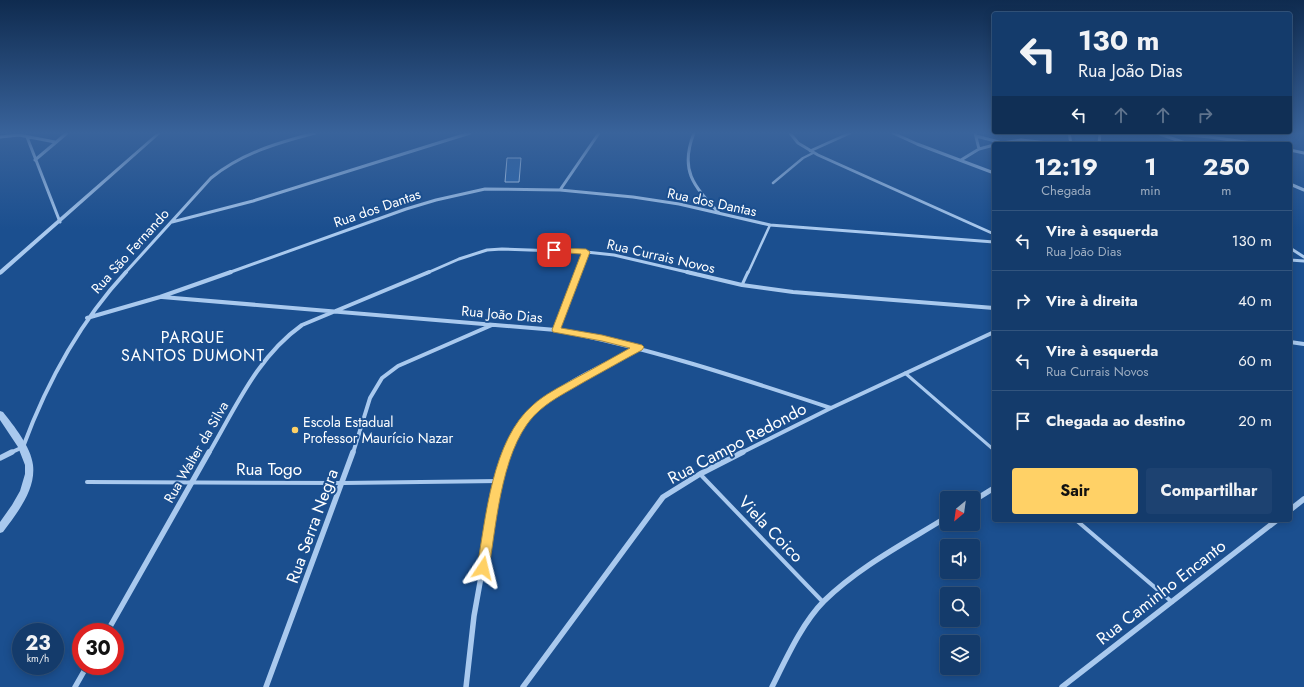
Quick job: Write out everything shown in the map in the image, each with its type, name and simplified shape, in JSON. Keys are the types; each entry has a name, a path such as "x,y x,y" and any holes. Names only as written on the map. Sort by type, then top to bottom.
{"street":[{"path":"37,165 60,222"},
{"path":"0,273 124,165"},
{"name":"Rua São Fernando","path":"23,448 37,407 54,372 66,349 87,318 106,293 211,178 226,165"},
{"path":"171,222 253,201 368,165"},
{"path":"560,190 577,165"},
{"path":"688,165 689,175 696,186 719,213"},
{"path":"840,165 992,233"},
{"path":"974,165 992,172"},
{"path":"1292,185 1304,190"},
{"name":"Rua dos Dantas","path":"87,318 160,297 406,209 436,200 485,189 560,190 633,197 719,213 770,225 992,242"},
{"name":"Rua Currais Novos","path":"334,311 459,259 487,250 523,248 586,252 643,261 742,285 793,292 992,308"},
{"path":"1292,249 1304,257"},
{"path":"1292,260 1304,261"},
{"name":"Rua João Dias","path":"160,297 556,330 602,338 639,347 831,408"},
{"name":"Rua Walter da Silva","path":"112,623 257,369 271,351 290,333 302,325 334,311"},
{"name":"Rua Serra Negra","path":"266,687 343,483 364,421 370,398 382,378 398,366 492,324"},
{"name":"Rua Campo Redondo","path":"523,687 663,497 700,474 831,408 992,333"},
{"path":"1292,342 1304,344"},
{"path":"466,687 469,640 499,481 510,443 521,423 536,407 554,395 639,347"},
{"path":"0,414 23,448 29,465 26,484 15,507 0,529"},
{"path":"0,458 23,448"},
{"path":"980,496 992,489"},
{"path":"1292,508 1304,499"},
{"path":"772,687 797,636 823,602 862,569 940,521"},
{"name":"Rua Caminho Encanto","path":"1062,687 1274,522"},
{"path":"75,687 82,675"}],"lane":[{"path":"773,183 795,165"},
{"path":"742,285 770,225"},
{"path":"556,330 586,252"},
{"path":"905,373 992,448"},
{"name":"Viela Coico","path":"700,474 823,602"},
{"name":"Rua Togo","path":"88,482 343,483 499,481"},
{"path":"1078,522 1172,602"}],"building":[{"path":"506,165 520,165 519,182 505,182"}],"place":[{"name":"Escola Estadual Professor Maurício Nazar","path":"295,430"}],"district":[{"name":"PARQUE SANTOS DUMONT","path":"193,346"}],"route":[{"path":"483,568 499,481 510,443 521,423 536,407 554,395 639,347 602,338 556,330 586,252 554,250"}]}
